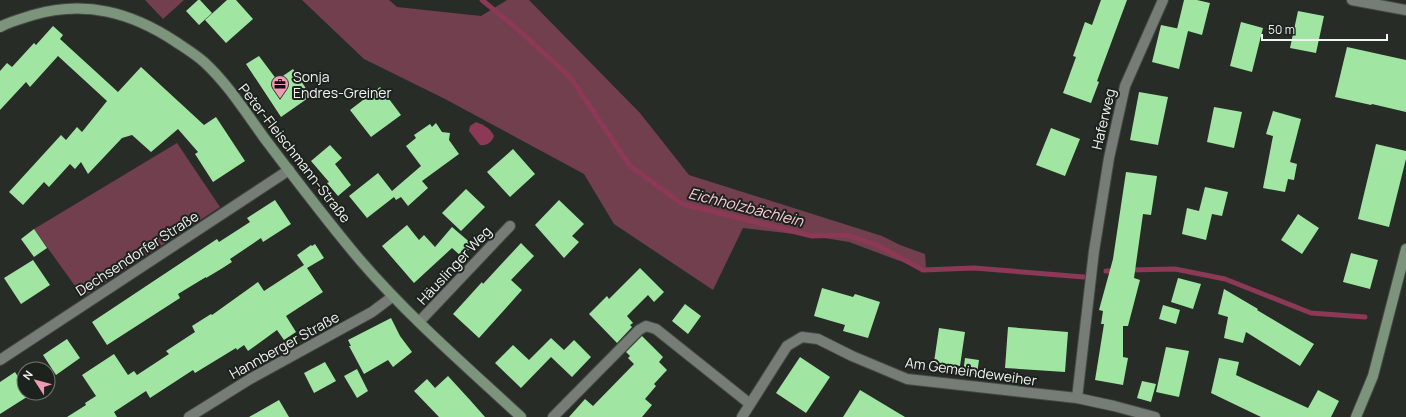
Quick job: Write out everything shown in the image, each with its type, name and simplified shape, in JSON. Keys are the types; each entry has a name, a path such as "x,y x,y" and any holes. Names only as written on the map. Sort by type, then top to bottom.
{"street":[{"name":"Haferweg","path":"1078,398 1094,251 1109,158 1125,86 1163,0"},
{"path":"1352,0 1406,10"},
{"name":"Peter-Fleischmann-Straße","path":"0,27 10,22 44,12 66,9 92,9 118,14 156,29 204,62 221,80 289,170 360,260 392,297 521,417"},
{"name":"Dechsendorfer Straße","path":"0,360 289,170"},
{"name":"Häuslinger Weg","path":"419,322 510,226"},
{"path":"1356,417 1372,376 1406,249"},
{"name":"Hannberger Straße","path":"189,417 250,379 372,312 392,297"},
{"path":"552,417 639,330 646,326 656,329 750,404"},
{"name":"Am Gemeindeweiher","path":"742,417 787,346 802,337 818,339 852,356 907,379 1078,398 1155,417"}],"shaded area":[{"path":"145,0 184,0 163,19"},
{"path":"302,0 389,0 397,7 481,16 507,0 529,0 640,113 689,175 882,236 900,245 925,254 926,268 897,260 849,242 743,228 713,290 614,224 584,174 445,99 364,59"},
{"path":"476,122 482,124 491,131 494,136 491,142 480,145 469,131 470,126"},
{"path":"177,143 220,207 83,297 34,229"}],"building":[{"path":"198,0 200,0 212,13 199,25 186,11"},
{"path":"227,0 236,0 253,19 226,43 205,20"},
{"path":"1101,0 1127,0 1097,81 1099,82 1091,103 1063,93 1076,57 1073,56 1085,22 1092,25"},
{"path":"1184,0 1197,0 1210,3 1202,35 1188,31 1179,69 1152,62 1161,25 1177,28"},
{"path":"1298,11 1324,16 1316,53 1290,48"},
{"path":"1241,22 1263,28 1252,72 1230,66"},
{"path":"53,26 63,35 60,39 118,92 141,67 204,125 216,117 245,161 213,182 195,154 198,152 178,129 151,152 132,135 122,138 88,174 81,162 75,169 70,164 49,187 44,182 23,205 9,192 61,135 66,140 77,127 82,132 107,101 58,56 30,87 26,82 0,110 0,71 7,63 12,67 34,43 36,45"},
{"path":"1347,47 1406,60 1406,112 1335,97"},
{"path":"259,56 277,80 293,69 311,96 281,117 246,64"},
{"path":"380,87 401,115 371,137 350,110"},
{"path":"1139,92 1168,97 1158,145 1130,140"},
{"path":"1214,107 1242,112 1234,148 1207,142"},
{"path":"1273,111 1301,119 1290,162 1297,164 1294,180 1288,179 1285,192 1263,188 1273,136 1266,134"},
{"path":"436,123 442,132 450,133 449,140 459,154 422,181 428,188 408,206 401,197 396,200 394,197 367,218 349,196 378,173 392,191 421,166 406,146 416,138 414,135 430,124 432,127"},
{"path":"1051,128 1080,139 1065,176 1036,165"},
{"path":"1376,144 1406,151 1406,159 1389,227 1358,219"},
{"path":"330,145 342,158 335,164 351,185 338,196 327,183 329,182 311,161"},
{"path":"513,149 535,174 510,197 487,172"},
{"path":"1126,172 1157,176 1151,215 1143,214 1134,278 1140,280 1128,326 1123,326 1123,357 1128,358 1123,385 1095,380 1104,324 1101,324 1103,311 1099,310 1113,259"},
{"path":"1205,187 1228,192 1222,216 1212,214 1206,240 1182,234 1187,208 1199,211"},
{"path":"466,189 485,207 461,231 442,213"},
{"path":"275,200 291,224 263,242 261,238 230,259 232,262 178,294 180,298 107,345 92,322 217,239 219,242 250,222 247,218"},
{"path":"559,200 584,224 572,236 579,242 564,258 535,225"},
{"path":"1298,214 1319,228 1302,254 1281,240"},
{"path":"407,225 419,240 424,235 435,247 452,227 473,245 462,257 452,248 414,283 382,246"},
{"path":"34,229 47,248 34,257 21,239"},
{"path":"521,243 534,256 511,280 522,290 479,338 453,314"},
{"path":"315,244 324,258 307,268 323,292 286,316 296,332 284,340 277,330 248,351 244,345 237,350 236,348 195,373 193,370 150,398 146,391 114,412 117,417 67,417 86,405 85,403 96,396 82,375 114,354 128,375 134,371 137,375 169,354 166,351 195,332 192,326 211,314 212,315 258,282 264,291 304,265 297,255 311,245 312,246"},
{"path":"1351,253 1378,260 1370,289 1343,282"},
{"path":"33,260 50,285 21,304 4,278"},
{"path":"640,268 664,292 654,302 648,295 627,316 633,323 630,325 632,327 617,343 589,314 607,296 609,299"},
{"path":"1178,278 1201,284 1193,309 1171,302"},
{"path":"822,288 853,297 855,294 880,302 868,338 843,331 845,325 814,316"},
{"path":"1224,289 1314,344 1300,366 1246,332 1243,343 1224,338 1228,317 1218,314"},
{"path":"685,304 701,316 688,334 672,321"},
{"path":"1163,305 1180,310 1176,324 1159,319"},
{"path":"391,318 400,336 412,352 393,367 388,360 364,374 349,346 351,346 348,340"},
{"path":"1008,327 1068,332 1065,372 1005,368"},
{"path":"939,328 965,332 960,366 934,362"},
{"path":"642,336 663,357 659,362 667,370 654,384 656,386 645,399 652,405 642,417 569,417 585,399 593,406 634,364 628,358 630,356 626,352"},
{"path":"551,338 564,350 574,340 591,357 572,377 551,357 521,388 495,363 513,345 529,360"},
{"path":"67,339 80,358 56,375 56,361 47,361 43,355"},
{"path":"1166,347 1189,351 1179,397 1156,392"},
{"path":"800,357 830,377 806,413 776,393"},
{"path":"965,358 979,360 977,374 963,373"},
{"path":"1219,358 1239,362 1236,375 1308,408 1318,390 1339,401 1331,417 1261,417 1211,393"},
{"path":"325,362 336,381 314,393 304,373"},
{"path":"357,369 368,391 357,398 344,376"},
{"path":"15,372 16,401 21,401 0,414 0,382"},
{"path":"448,376 485,417 439,417 414,391 427,379 435,388"},
{"path":"1142,381 1156,384 1151,402 1137,398"},
{"path":"860,390 905,417 843,417"},
{"path":"279,400 289,417 249,417"}],"waterway":[{"name":"Eichholzbächlein","path":"482,0 515,27 570,77 630,166 682,204 812,236 846,235 875,244 923,270 974,268 1084,277"},
{"name":"Eichholzbächlein","path":"1129,270 1175,269 1225,279 1311,313 1365,317"},
{"name":"Eichholzbächlein","path":"1106,271 1117,271"}],"place":[{"name":"Sonja Endres-Greiner","path":"280,99"}]}
